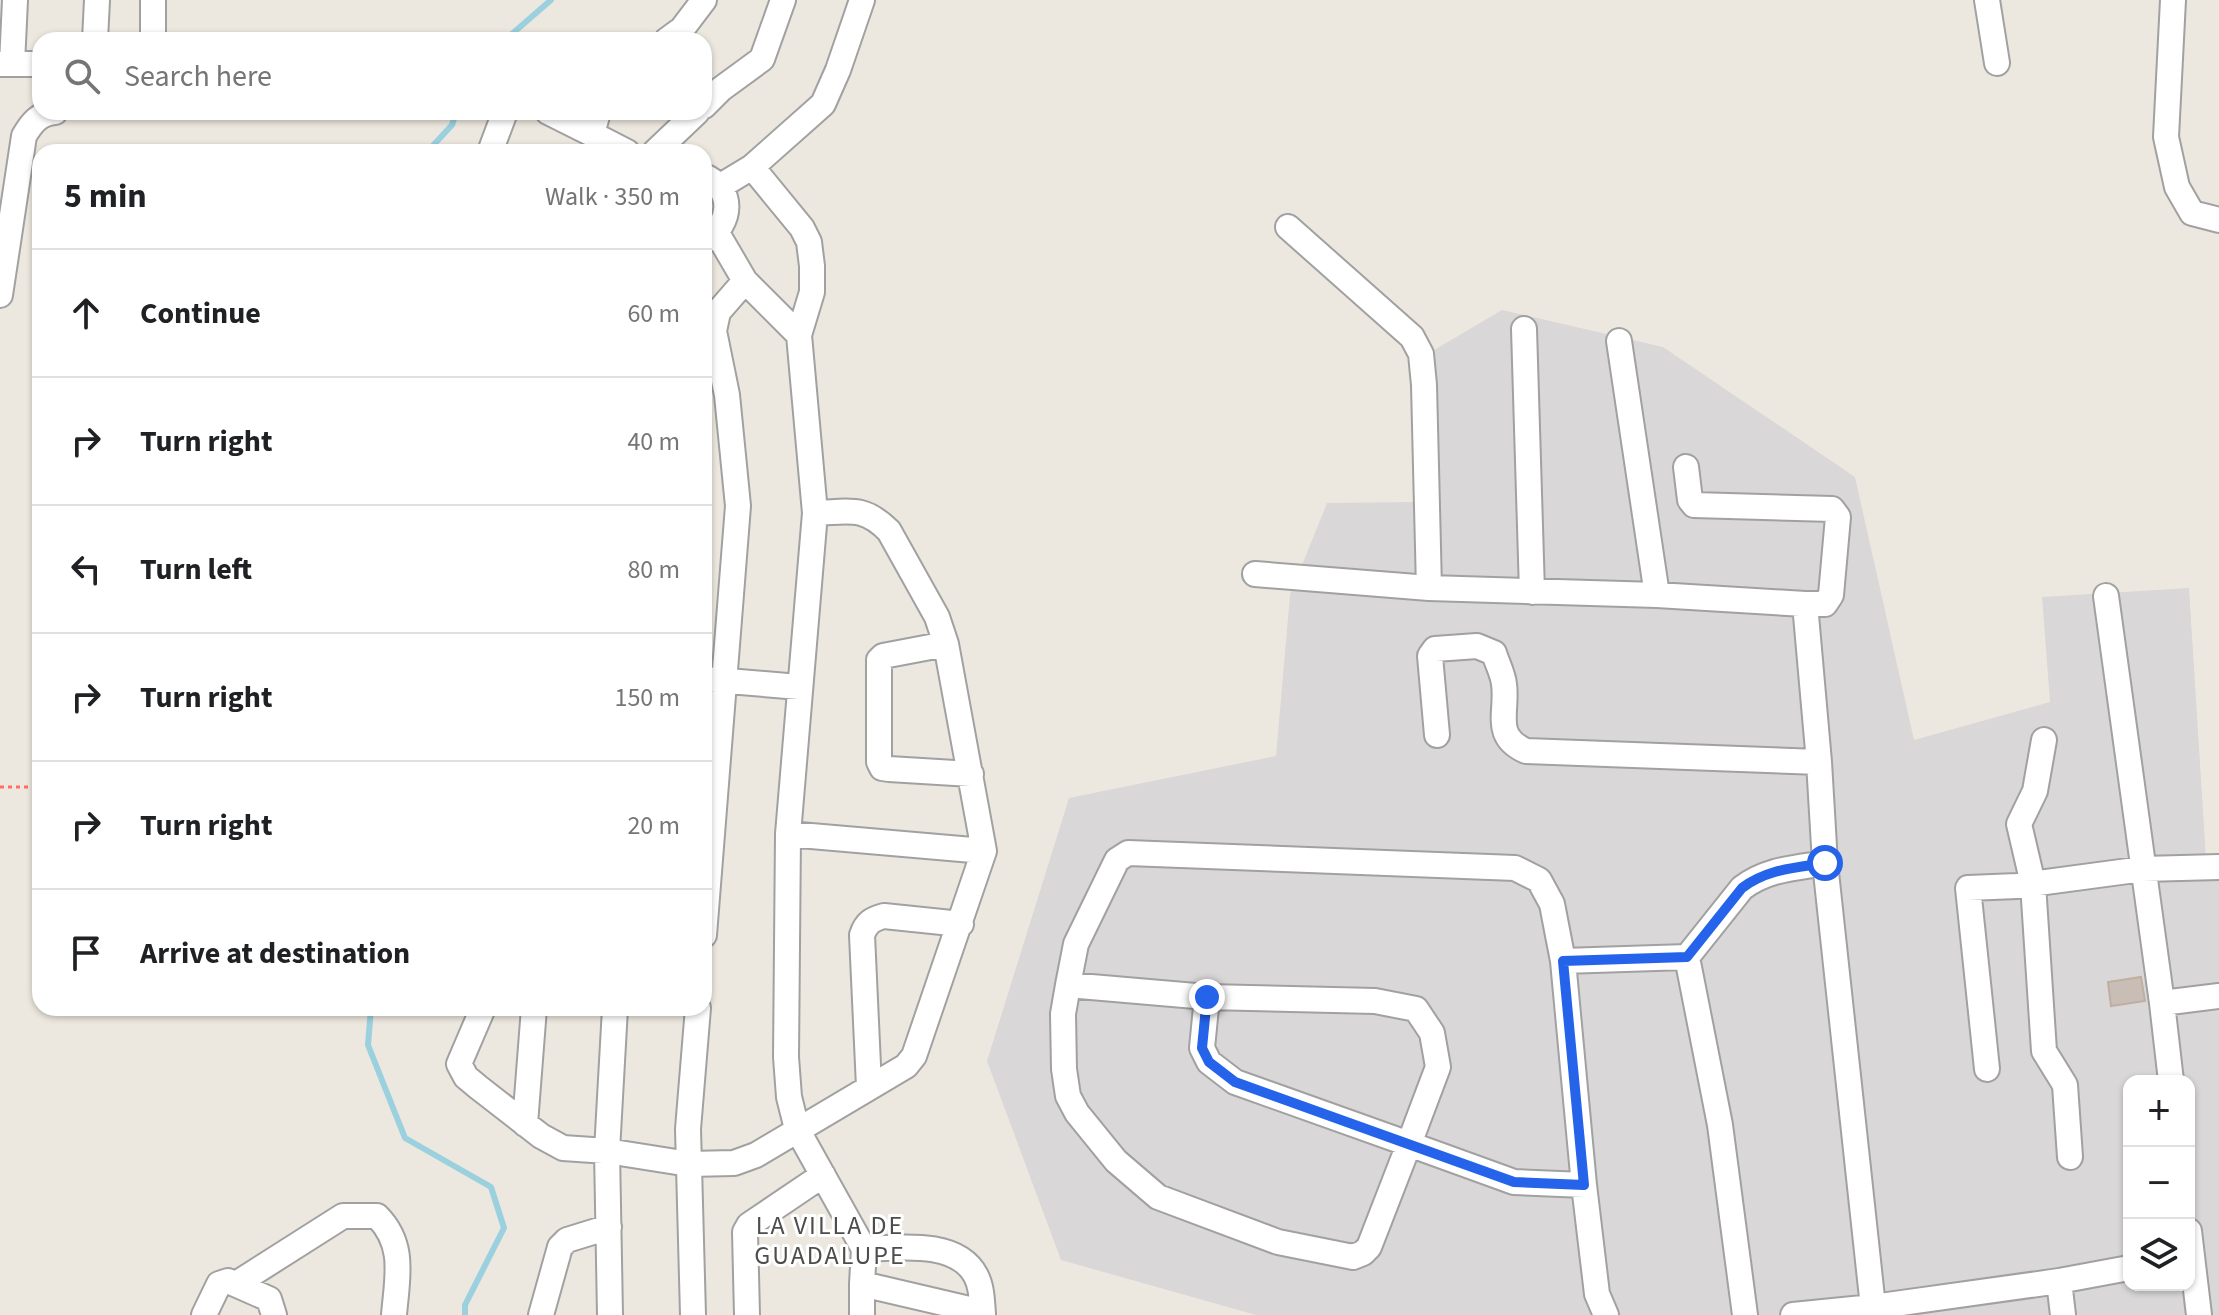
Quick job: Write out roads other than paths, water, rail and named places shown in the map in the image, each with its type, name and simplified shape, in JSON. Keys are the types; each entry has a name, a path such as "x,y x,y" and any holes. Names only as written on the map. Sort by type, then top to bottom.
{"street":[{"path":"15,0 6,64 32,64"},
{"path":"95,32 97,0"},
{"path":"153,0 153,32"},
{"path":"678,32 704,0"},
{"path":"712,98 762,59 783,0"},
{"path":"712,236 727,215 725,195 712,182 752,167 823,104 862,0"},
{"path":"1987,0 1997,63"},
{"path":"2173,0 2166,137 2177,187 2192,213 2219,220"},
{"path":"0,295 24,136 36,120"},
{"path":"493,144 502,120"},
{"path":"663,144 689,120"},
{"path":"595,123 618,144"},
{"path":"752,167 793,216 809,242 812,266 812,292 799,335 815,513 788,834 786,1057 789,1097 797,1129 864,1249 862,1315"},
{"path":"1288,227 1412,337 1421,354 1429,588"},
{"path":"712,238 745,281 799,335"},
{"path":"712,731 714,680 738,506 727,395 714,331 718,312 745,281"},
{"path":"1524,329 1532,592"},
{"path":"1619,341 1657,595"},
{"path":"1255,574 1429,588 1825,604 1831,595 1838,517 1832,509 1700,507 1690,500 1686,467"},
{"path":"480,1016 459,1064 466,1077 525,1124 563,1148 607,1151 689,1164 734,1163 756,1155 906,1066 914,1056 984,851 971,774 946,644 937,617 889,531 877,519 863,512 815,513"},
{"path":"2106,596 2170,1075"},
{"path":"1805,604 1825,863 1873,1307"},
{"path":"946,644 883,656 879,660 879,762 882,768 889,769 971,774"},
{"path":"1437,735 1432,651 1477,646 1494,653 1504,683 1507,738 1515,747 1526,751 1819,762"},
{"path":"714,680 799,687"},
{"path":"2044,740 2035,791 2019,821 2033,884 2044,1051 2065,1085 2070,1157"},
{"path":"788,834 984,851"},
{"path":"1068,985 1207,997 1375,1001 1416,1009 1432,1033 1438,1067 1369,1247 1353,1257 1278,1242 1158,1197 1116,1161 1077,1113 1068,1096 1064,1069 1063,1014 1068,985 1076,944 1117,860 1128,853 1515,868 1539,880 1552,904 1563,961 1597,1294 1606,1315"},
{"path":"1563,961 1687,957 1742,888 1753,879 1766,873 1825,863"},
{"path":"1987,1069 1967,890 2143,869 2219,867"},
{"path":"869,1087 862,935 865,926 873,918 884,916 961,924"},
{"path":"1687,957 1720,1125 1745,1315"},
{"path":"2162,1003 2219,996"},
{"path":"1207,997 1202,1048 1209,1062 1235,1082 1514,1182 1584,1185"},
{"path":"525,1124 533,1016"},
{"path":"610,1315 607,1151 615,1016"},
{"path":"693,1315 688,1129 697,1016"},
{"path":"747,1315 745,1232 749,1225 823,1175"},
{"path":"236,1284 343,1216 377,1216 390,1228 396,1243 394,1315"},
{"path":"541,1315 560,1247 567,1240 609,1227"},
{"path":"862,1284 977,1313 979,1280 971,1267 949,1253 915,1247 864,1249"},
{"path":"1793,1315 1873,1307 2123,1269"},
{"path":"204,1315 219,1284 228,1281 269,1299 274,1315"},
{"path":"2059,1281 2063,1315"},
{"path":"2195,1289 2199,1315"}],"waterway":[{"path":"514,32 551,0"},
{"path":"434,144 454,120"},
{"path":"370,1016 368,1045 405,1138 491,1187 504,1228 465,1305 465,1315"}],"district":[{"name":"LA VILLA DE GUADALUPE","path":"830,1240"}]}
